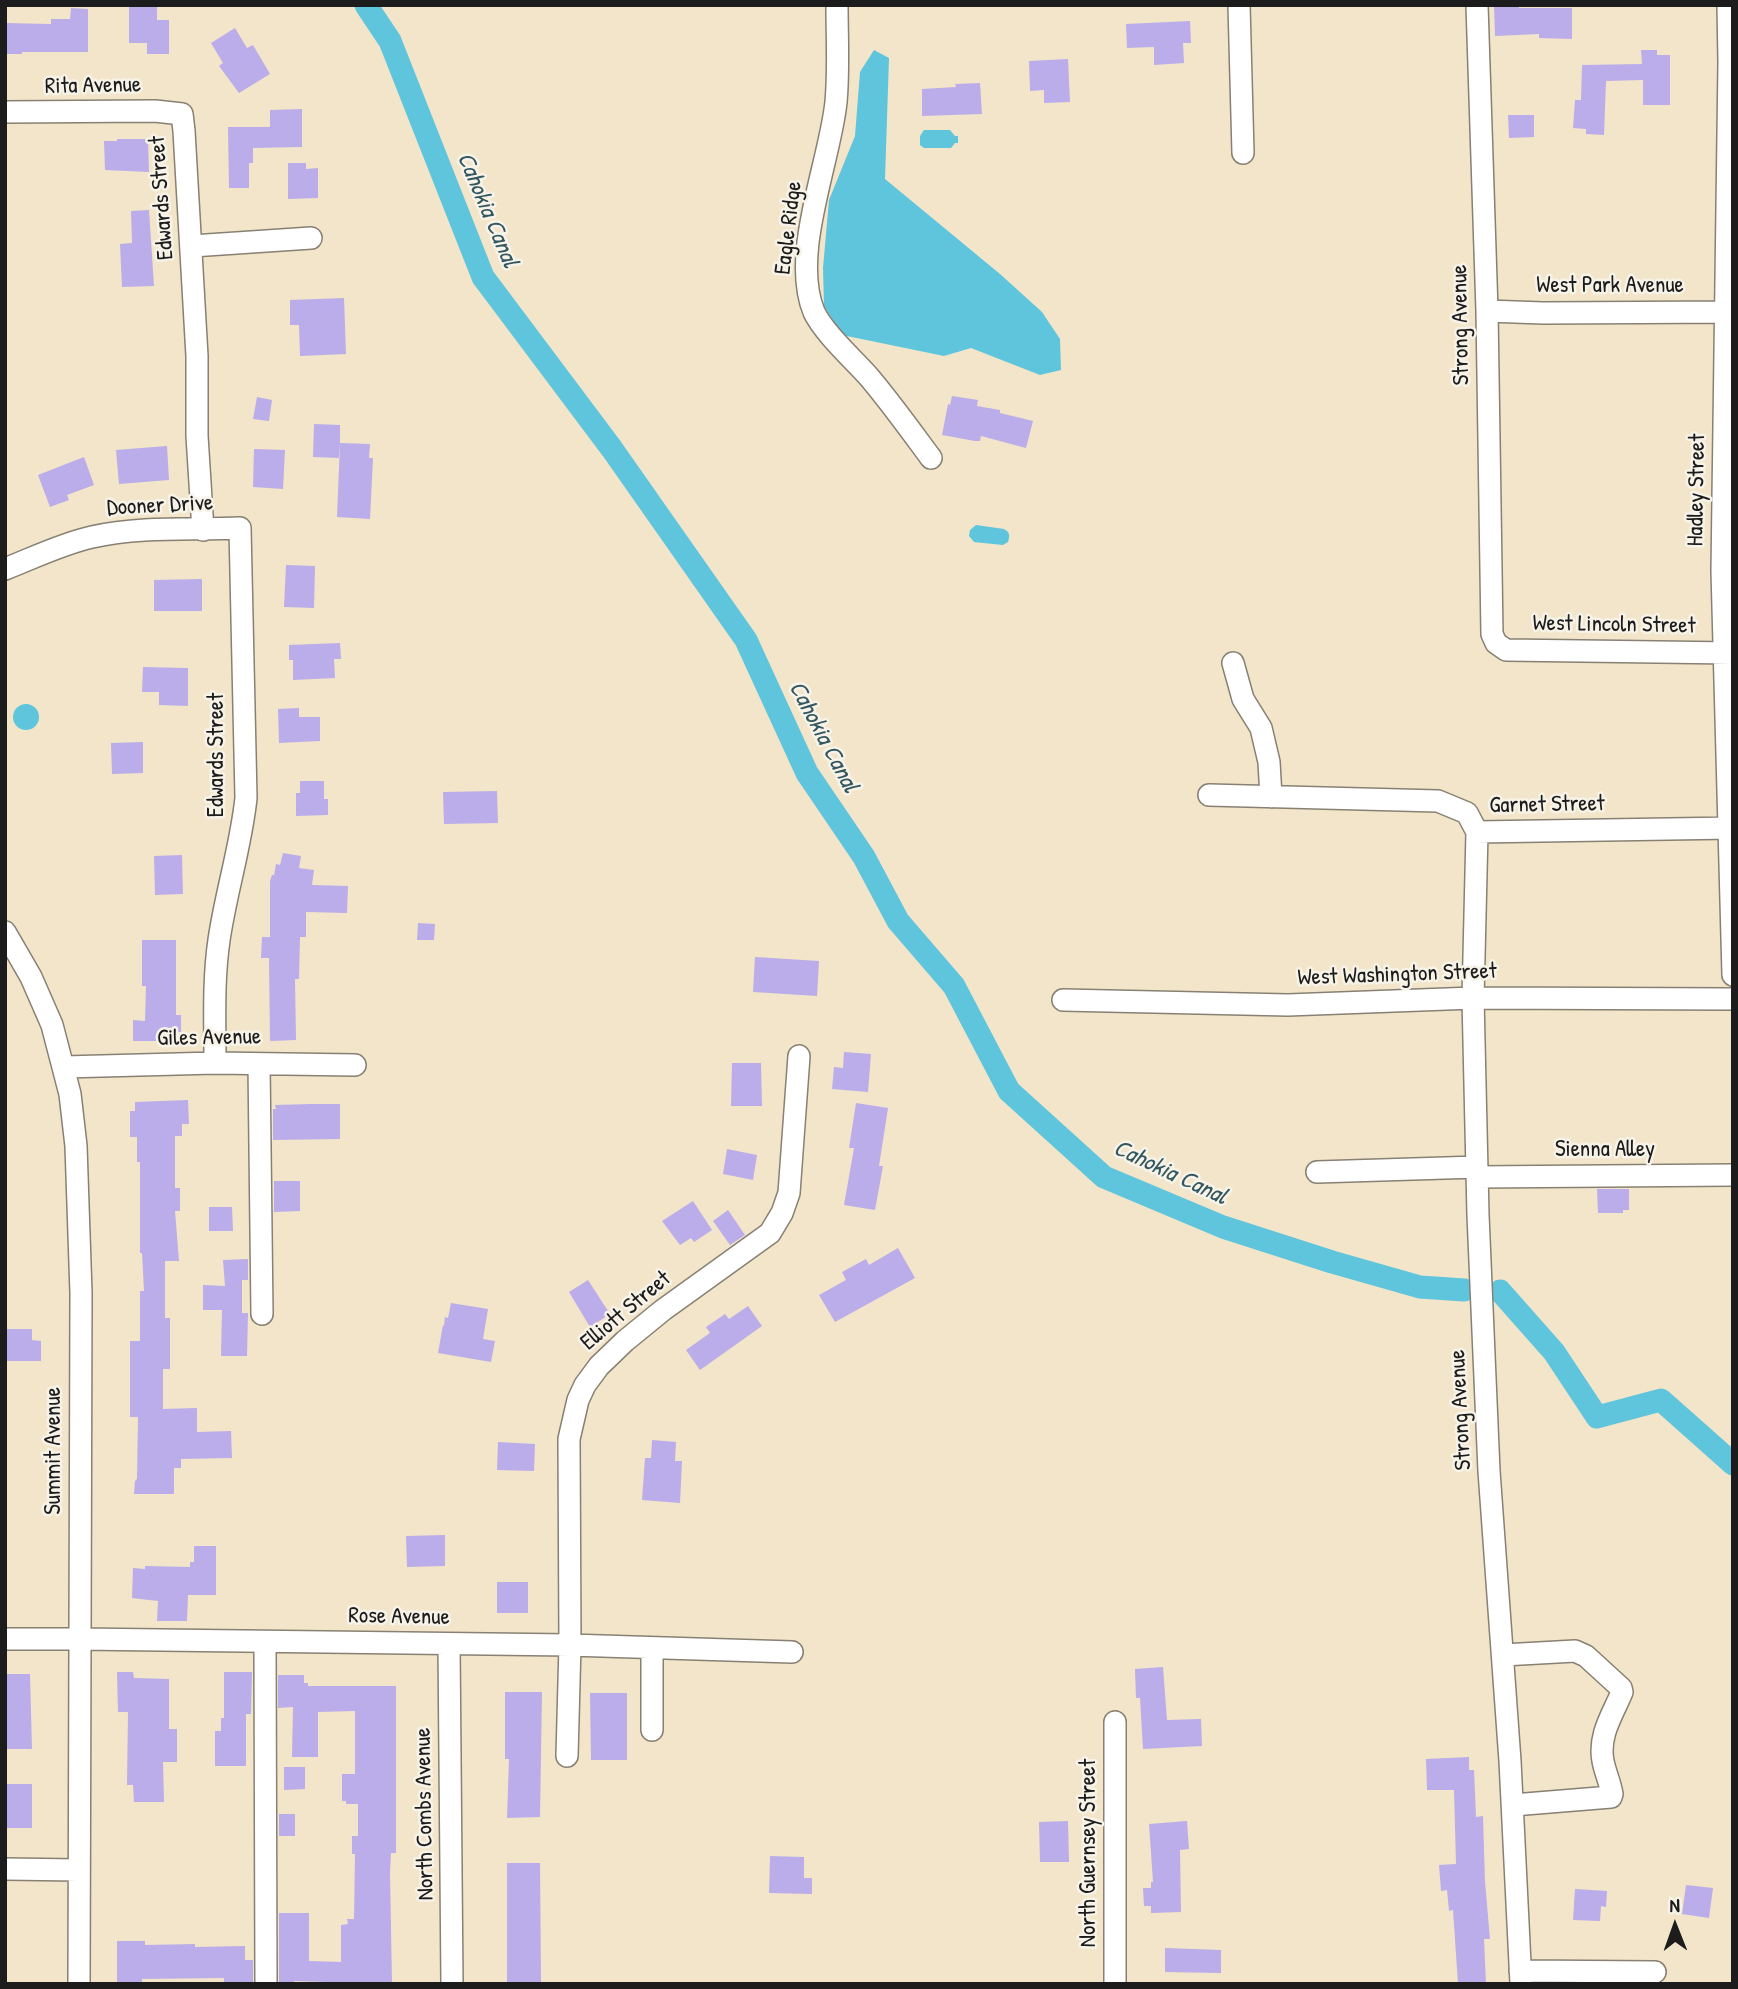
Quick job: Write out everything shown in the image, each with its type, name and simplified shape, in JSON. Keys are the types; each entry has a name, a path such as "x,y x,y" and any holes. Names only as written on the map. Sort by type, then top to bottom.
{"street":[{"name":"Eagle Ridge","path":"837,5 836,102 808,247 809,298 820,322 877,386 931,458"},
{"path":"1239,5 1243,153"},
{"name":"Strong Avenue","path":"1477,5 1487,311 1492,634 1496,643"},
{"name":"Hadley Street","path":"1728,5 1729,312 1722,571 1728,653 1733,975"},
{"name":"Rita Avenue","path":"5,113 155,111 182,114"},
{"name":"Edwards Street","path":"182,114 192,246 197,356 197,436 203,530"},
{"path":"192,246 311,238"},
{"name":"West Park Avenue","path":"1487,311 1729,312"},
{"name":"Edwards Street","path":"215,1063 214,996 219,942 243,830 246,798 240,528"},
{"name":"Dooner Drive","path":"5,569 89,537 155,529 240,528"},
{"name":"West Lincoln Street","path":"1496,643 1506,650 1728,653"},
{"path":"1233,663 1243,699 1261,728 1269,762 1271,797"},
{"name":"Garnet Street","path":"1209,795 1438,801 1467,813 1477,832 1731,828"},
{"name":"Strong Avenue","path":"1477,832 1473,998 1477,1172 1489,1471 1513,1805 1520,1977"},
{"name":"Summit Avenue","path":"5,932 52,1025 70,1094 76,1146 81,1293 79,1984"},
{"name":"West Washington Street","path":"1063,1000 1287,1005 1473,998 1733,999"},
{"name":"Elliott Street","path":"567,1756 570,1645 569,1439 578,1400 599,1366 625,1341 663,1310 770,1233 782,1213 789,1193 799,1056"},
{"name":"Giles Avenue","path":"64,1067 215,1063 355,1065"},
{"path":"259,1064 262,1314"},
{"name":"Sienna Alley","path":"1317,1172 1733,1175"},
{"name":"Rose Avenue","path":"5,1639 570,1645 792,1652"},
{"path":"265,1642 266,1984"},
{"name":"North Combs Avenue","path":"449,1644 453,1984"},
{"path":"652,1648 652,1730"},
{"path":"1503,1655 1575,1651 1586,1656 1621,1688 1622,1692 1608,1723 1602,1749 1611,1797 1513,1805"},
{"name":"North Guernsey Street","path":"1115,1723 1115,1984"},
{"path":"5,1869 79,1870"},
{"path":"1520,1977 1655,1972"}],"water":[{"path":"874,50 889,58 885,179 1042,312 1060,339 1061,370 1040,375 971,348 944,356 842,335 824,306 823,268 829,200 855,136 860,72"},
{"path":"924,130 950,130 958,136 958,143 951,148 924,148 920,145 920,136"},
{"path":"976,525 1004,529 1009,534 1008,542 1003,545 974,542 969,536 970,530"},
{"path":"26,704 35,708 39,717 35,726 26,730 17,726 13,717 17,708"}],"building":[{"path":"129,5 157,5 157,20 169,20 169,54 147,54 147,43 129,43"},
{"path":"1494,5 1572,8 1572,39 1539,38 1539,34 1495,36"},
{"path":"71,8 88,9 88,52 5,54 5,23 51,24 51,19 70,19"},
{"path":"1190,21 1191,43 1183,43 1184,63 1154,65 1154,47 1127,48 1126,24"},
{"path":"235,28 247,48 253,45 270,74 239,93 219,66 223,63 211,43"},
{"path":"1641,50 1657,50 1657,55 1670,55 1670,105 1643,105 1643,80 1606,81 1604,135 1586,134 1586,129 1573,128 1575,100 1581,100 1582,65 1642,64"},
{"path":"1068,59 1070,102 1044,103 1044,90 1030,91 1029,61"},
{"path":"980,83 982,114 922,116 922,89"},
{"path":"302,109 302,147 253,148 253,163 249,163 249,188 229,188 228,127 270,127 270,110"},
{"path":"1508,115 1534,115 1534,137 1509,138"},
{"path":"148,139 149,172 105,170 104,141"},
{"path":"288,163 306,163 306,169 318,168 318,198 288,199"},
{"path":"149,210 154,286 122,287 120,244 132,243 131,211"},
{"path":"344,298 346,354 300,356 299,325 290,325 290,300"},
{"path":"952,396 978,400 977,406 1033,421 1026,448 981,436 980,441 975,441 942,435"},
{"path":"257,397 272,400 269,421 253,419"},
{"path":"314,424 340,425 340,458 313,457"},
{"path":"340,443 370,444 369,458 373,458 370,519 337,517"},
{"path":"167,446 169,480 119,484 116,450"},
{"path":"254,449 285,450 283,489 253,487"},
{"path":"84,457 94,485 67,495 69,500 50,507 38,475"},
{"path":"286,565 315,566 314,608 284,607"},
{"path":"202,579 202,611 154,611 154,580"},
{"path":"340,643 341,659 334,659 335,678 293,680 293,660 289,660 289,645"},
{"path":"143,667 188,668 188,706 159,705 159,692 142,692"},
{"path":"299,708 299,717 320,717 320,741 279,743 278,709"},
{"path":"143,742 143,773 112,774 111,743"},
{"path":"300,781 324,781 324,799 328,799 328,815 296,816 296,793 300,793"},
{"path":"497,791 498,823 444,824 443,792"},
{"path":"283,853 301,856 299,868 314,870 312,885 348,886 347,913 306,912 306,937 300,937 299,979 295,979 296,1040 270,1041 269,958 261,958 262,937 270,937 270,881 276,864 280,865"},
{"path":"182,855 183,894 155,895 154,856"},
{"path":"418,923 435,924 434,940 417,940"},
{"path":"142,940 176,940 176,1015 181,1015 181,1032 172,1032 171,1041 133,1041 133,1020 145,1021 146,986 142,986"},
{"path":"755,957 819,961 817,996 753,992"},
{"path":"844,1052 871,1054 868,1092 832,1089 834,1067 843,1068"},
{"path":"732,1063 761,1063 762,1106 731,1106"},
{"path":"188,1100 189,1124 182,1124 182,1136 175,1136 175,1188 180,1188 180,1211 175,1211 179,1261 165,1261 165,1318 170,1318 170,1369 163,1369 163,1409 197,1408 197,1432 231,1431 232,1458 181,1459 181,1468 174,1468 174,1494 134,1494 137,1479 138,1417 130,1417 130,1341 140,1341 140,1291 144,1291 140,1253 140,1162 137,1162 137,1137 130,1137 130,1111 135,1111 135,1102"},
{"path":"856,1103 888,1108 879,1166 883,1166 875,1210 844,1205 854,1148 849,1148"},
{"path":"340,1104 340,1139 273,1140 275,1105"},
{"path":"727,1149 757,1155 753,1180 723,1174"},
{"path":"274,1181 300,1181 300,1211 274,1212"},
{"path":"1597,1189 1629,1189 1629,1210 1623,1210 1623,1213 1598,1213"},
{"path":"693,1201 712,1230 694,1242 691,1238 680,1245 662,1221"},
{"path":"209,1207 232,1207 233,1231 209,1231"},
{"path":"728,1210 745,1235 730,1245 713,1221"},
{"path":"898,1248 915,1278 835,1322 819,1295 846,1280 842,1272 866,1259 869,1265"},
{"path":"248,1259 248,1280 242,1280 242,1313 248,1313 247,1356 221,1356 222,1310 203,1310 203,1285 225,1286 223,1260"},
{"path":"588,1280 610,1314 590,1327 569,1292"},
{"path":"451,1303 488,1309 483,1339 495,1341 491,1362 438,1353 445,1317 448,1318"},
{"path":"748,1306 762,1326 700,1370 686,1350 710,1333 706,1327 725,1314 729,1319"},
{"path":"5,1329 32,1329 32,1340 41,1341 41,1361 5,1361"},
{"path":"652,1440 676,1442 675,1461 682,1461 680,1503 642,1500 645,1458 651,1458"},
{"path":"498,1442 535,1444 534,1471 497,1470"},
{"path":"445,1535 445,1566 407,1567 406,1536"},
{"path":"194,1546 216,1546 216,1595 188,1595 187,1621 157,1621 158,1601 132,1598 133,1568 190,1567 190,1562 194,1562"},
{"path":"497,1582 528,1582 528,1613 497,1613"},
{"path":"1163,1667 1167,1720 1201,1719 1202,1746 1143,1749 1135,1669"},
{"path":"117,1672 133,1672 134,1678 169,1679 169,1729 177,1729 177,1762 163,1762 164,1802 134,1802 133,1785 127,1785 128,1712 118,1712"},
{"path":"224,1672 252,1672 251,1714 246,1714 246,1766 215,1766 215,1731 221,1731 221,1718 224,1718"},
{"path":"5,1674 30,1674 32,1749 5,1749"},
{"path":"278,1675 304,1675 304,1683 308,1683 308,1686 396,1686 396,1853 391,1853 390,1872 392,1984 294,1981 294,1984 279,1984 279,1913 309,1913 309,1961 341,1962 341,1925 348,1924 347,1919 354,1919 355,1854 352,1854 352,1836 358,1836 358,1804 346,1804 346,1801 342,1801 342,1774 355,1774 355,1711 318,1712 318,1757 292,1757 293,1707 278,1708"},
{"path":"505,1692 542,1692 540,1817 507,1818 509,1759 505,1759"},
{"path":"590,1693 627,1693 627,1760 591,1760"},
{"path":"1469,1757 1469,1770 1474,1770 1476,1817 1483,1816 1490,1939 1484,1939 1486,1984 1458,1984 1453,1910 1449,1911 1447,1890 1441,1891 1439,1865 1456,1864 1454,1790 1427,1790 1426,1759"},
{"path":"284,1767 305,1767 305,1789 284,1790"},
{"path":"5,1784 32,1784 32,1828 5,1828"},
{"path":"279,1814 295,1814 295,1836 279,1836"},
{"path":"1068,1821 1069,1862 1040,1862 1039,1822"},
{"path":"1187,1821 1189,1849 1180,1850 1181,1912 1151,1913 1151,1906 1144,1906 1143,1888 1151,1888 1153,1882 1149,1824"},
{"path":"770,1856 804,1857 804,1878 812,1878 812,1894 769,1893"},
{"path":"507,1863 540,1863 541,1984 507,1984"},
{"path":"1686,1885 1713,1888 1709,1918 1682,1914"},
{"path":"1575,1889 1607,1891 1606,1907 1601,1906 1600,1921 1573,1920"},
{"path":"117,1941 145,1941 145,1945 195,1944 195,1947 245,1946 245,1960 253,1960 253,1984 224,1984 224,1978 142,1979 142,1984 117,1984"},
{"path":"1165,1948 1221,1950 1221,1973 1165,1972"}],"waterway":[{"name":"Cahokia Canal","path":"366,5 390,41 483,277 612,449 746,640 807,773 864,857 898,921 954,986 1009,1091 1104,1177 1223,1227 1332,1262 1420,1287 1464,1290"},
{"name":"Cahokia Canal","path":"1500,1291 1554,1352 1597,1417 1661,1400 1733,1464"}]}
